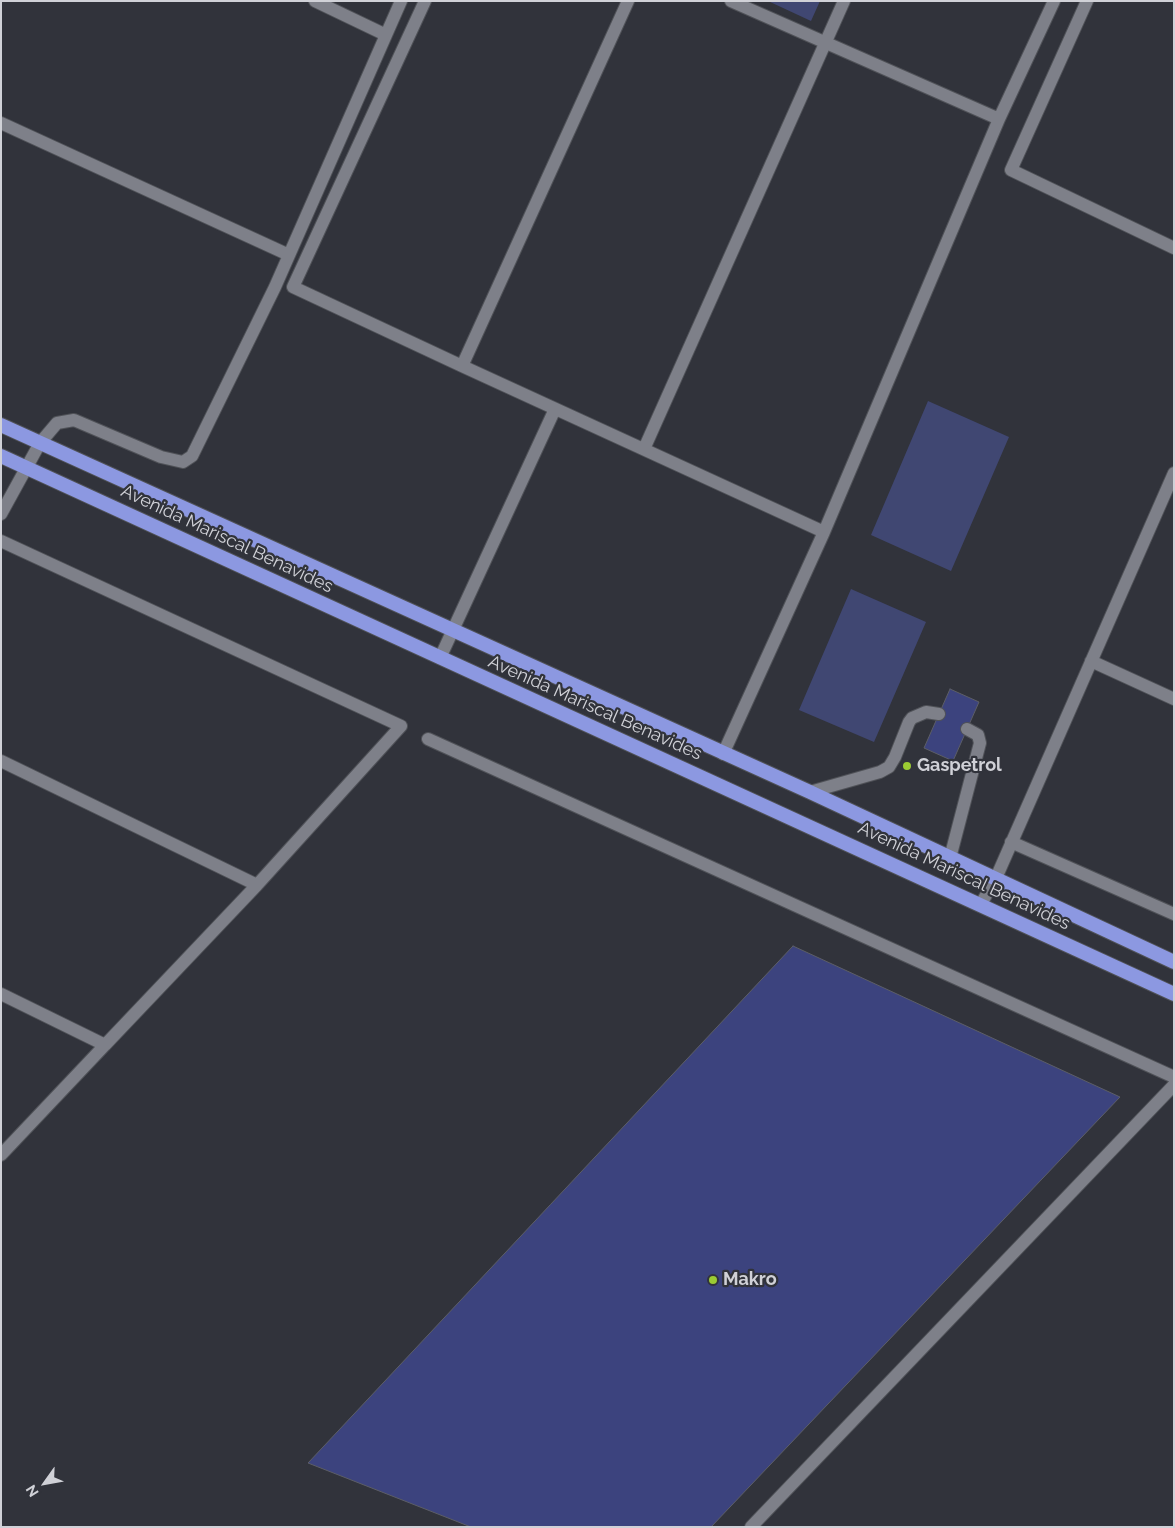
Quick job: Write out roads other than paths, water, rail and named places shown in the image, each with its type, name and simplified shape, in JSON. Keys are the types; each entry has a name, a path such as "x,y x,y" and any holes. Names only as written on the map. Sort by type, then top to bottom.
{"highway":[{"name":"Avenida Mariscal Benavides","path":"1,425 810,792 1174,962"},
{"name":"Avenida Mariscal Benavides","path":"1,456 1174,994"}],"street":[{"path":"315,1 386,35"},
{"path":"1,514 40,443 57,422 74,420 160,457 183,462 192,456 275,288 401,1"},
{"path":"425,1 293,287 824,532"},
{"path":"462,366 628,1"},
{"path":"731,1 999,119"},
{"path":"644,449 844,1"},
{"path":"723,754 824,532 999,119 1054,1"},
{"path":"1087,1 1011,170 1174,248"},
{"path":"1,123 289,255"},
{"path":"440,658 556,409"},
{"path":"981,904 996,878 1174,473"},
{"path":"1,540 401,726 257,885 1,1155"},
{"path":"1091,661 1174,699"},
{"path":"810,792 880,772 889,767 912,718 926,712 939,714"},
{"path":"950,858 980,743 978,735 967,729"},
{"path":"428,739 1174,1076"},
{"path":"1,761 257,885"},
{"path":"1012,842 1174,914"},
{"path":"1,994 105,1045"},
{"path":"751,1527 1174,1085"}],"place":[{"name":"Gaspetrol","path":"907,766"},
{"name":"Makro","path":"713,1280"}]}
